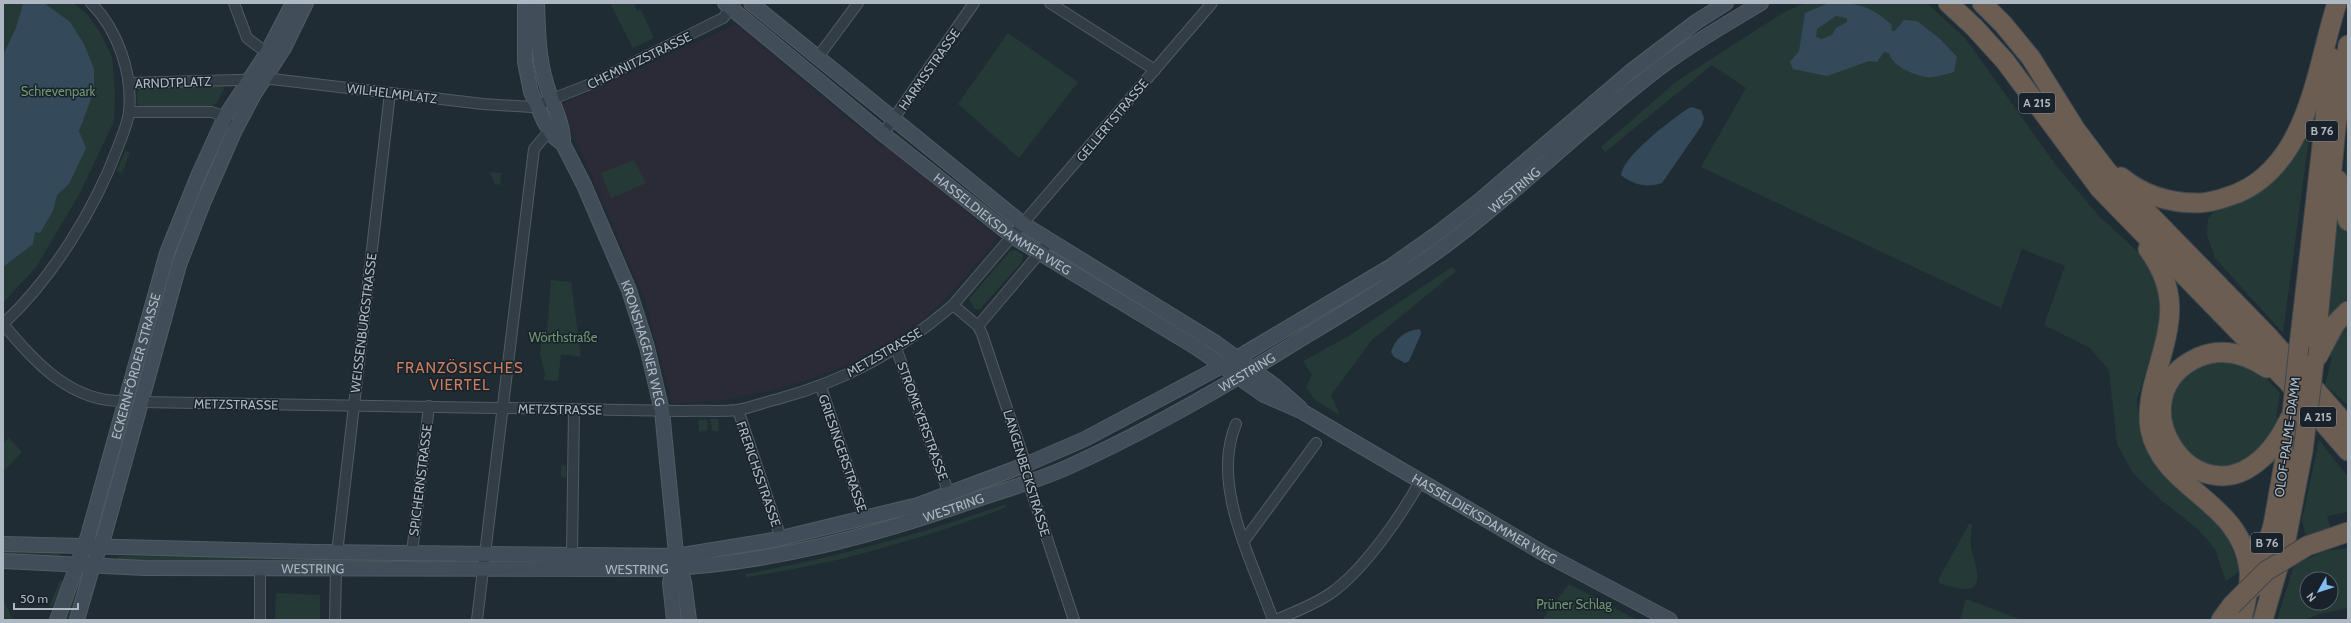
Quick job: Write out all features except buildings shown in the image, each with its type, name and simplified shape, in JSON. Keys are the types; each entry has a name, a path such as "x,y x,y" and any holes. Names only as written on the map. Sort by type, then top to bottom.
{"highway":[{"name":"A 215","path":"1948,3 1974,27 2005,61 2071,152 2118,210 2300,372 2348,452"},
{"path":"1982,3 2003,24 2031,58 2091,152 2133,186 2151,194 2172,201 2208,202 2228,197 2252,185 2278,164 2298,130 2313,88 2337,3"},
{"name":"OLOF-PALME-DAMM","path":"2246,620 2273,524 2289,426 2324,110 2341,3"},
{"name":"B 76","path":"2300,372 2348,45"},
{"path":"2336,127 2338,180 2341,201 2348,222"},
{"name":"A 215","path":"2091,152 2140,208 2300,372 2348,427"},
{"path":"2118,210 2160,266 2171,300 2167,334 2151,389 2149,415 2150,430 2160,453 2168,464 2227,518 2245,548 2249,570 2237,612"},
{"path":"2300,372 2335,324 2348,311"},
{"path":"2289,426 2256,464 2240,472 2215,475 2189,465 2174,451 2164,432 2162,410 2166,390 2177,372 2194,360 2213,352 2224,352 2246,356 2300,372 2348,410"},
{"name":"OLOF-PALME-DAMM","path":"2263,620 2286,540 2303,451 2300,372"},
{"path":"2221,620 2237,612 2266,571 2307,546 2343,533"}],"main road":[{"name":"ECKERNFÖRDER STRASSE","path":"56,620 84,548 167,253 198,176 225,117 293,3"},
{"name":"ECKERNFÖRDER STRASSE","path":"77,620 93,565 146,402 182,258 203,203 230,142 264,79 284,48 306,3"},
{"name":"KRONSHAGENER WEG","path":"525,3 525,62 531,92 550,130 554,137 563,144 585,187 629,290 647,347 662,411 677,564 689,620"},
{"name":"KRONSHAGENER WEG","path":"537,3 540,59 551,102 564,132 563,144"},
{"name":"HASSELDIEKSDAMMER WEG","path":"751,3 1023,224 1049,242 1197,331 1237,358 1288,396 1303,412"},
{"name":"WESTRING","path":"3,544 84,548 337,553 572,555 677,564 865,519 949,494 1025,465 1085,439 1237,358 1390,267 1432,238 1484,196 1630,72 1696,22 1726,3"},
{"name":"WESTRING","path":"3,561 145,568 483,569 677,564 786,554 872,535 1065,468 1114,445 1252,369 1380,291 1447,244 1521,186 1602,113 1649,76 1702,39 1760,3"},
{"name":"HASSELDIEKSDAMMER WEG","path":"731,5 883,134 1012,236 1150,318 1270,399 1303,412 1543,553 1670,620"},
{"name":"KRONSHAGENER WEG","path":"674,620 670,583 677,564"}],"street":[{"path":"91,3 106,22 122,53 129,84"},
{"path":"234,3 247,38 263,51"},
{"path":"818,57 858,3"},
{"name":"HARMSSTRASSE","path":"883,134 974,3"},
{"path":"1050,3 1155,70"},
{"name":"GELLERTSTRASSE","path":"1012,236 1212,3"},
{"name":"CHEMNITZSTRASSE","path":"537,106 551,102 593,83 723,18 731,5"},
{"name":"WILHELMPLATZ","path":"248,80 264,79 518,108 537,106"},
{"name":"ARNDTPLATZ","path":"3,324 22,307 79,226 111,164 129,112 129,84 248,80"},
{"name":"WEISSENBURGSTRASSE","path":"337,553 390,93"},
{"path":"129,112 212,112 225,117"},
{"name":"ECKERNFÖRDER STRASSE","path":"225,117 228,121 230,142"},
{"path":"478,620 484,554 534,149 550,130"},
{"name":"METZSTRASSE","path":"146,402 662,411 738,410 820,387 870,364 896,348 927,328 952,305 1012,236"},
{"path":"952,305 978,326 1041,254 1049,242"},
{"path":"3,324 34,361 68,386 102,400 125,401"},
{"name":"LANGENBECKSTRASSE","path":"978,326 1025,465 1028,481 1074,620"},
{"name":"STROMEYERSTRASSE","path":"896,348 949,494"},
{"name":"GRIESINGERSTRASSE","path":"820,387 865,519"},
{"name":"SPICHERNSTRASSE","path":"412,553 428,406"},
{"path":"572,555 574,409"},
{"name":"FRERICHSSTRASSE","path":"738,410 781,538"},
{"path":"1236,424 1229,441 1229,480 1231,500 1272,620"},
{"path":"1244,541 1316,443"},
{"path":"1276,620 1310,605 1340,586 1369,555 1402,511 1421,480"},
{"path":"260,568 260,620"},
{"path":"335,620 336,568"}],"shaded area":[{"name":"Schrevenpark","path":"44,3 70,22 84,44 94,69 94,91 79,131 86,148 69,184 57,195 53,211 40,233 35,232 33,244 3,267 3,55 16,28 23,4"},
{"path":"1829,3 1848,4 1863,6 1877,13 1892,25 1891,30 1895,31 1904,20 1917,21 1940,39 1957,57 1954,72 1933,77 1921,76 1899,66 1894,62 1889,53 1884,52 1877,62 1869,61 1827,76 1793,69 1790,62 1799,51 1805,13","holes":["1836,16 1847,18 1847,22 1836,28 1832,35 1822,39 1816,37 1817,29"]},
{"path":"736,24 881,146 889,148 998,238 943,302 920,322 852,363 808,380 768,391 716,401 672,403 645,300 561,105"},
{"path":"1691,107 1701,110 1704,118 1702,125 1662,183 1657,185 1641,185 1630,181 1621,175 1630,158 1639,148 1673,119"},
{"path":"1420,329 1421,334 1409,361 1405,363 1394,357 1391,352 1398,339 1410,331"}],"green space":[{"name":"Schrevenpark","path":"3,3 73,3 86,13 100,32 112,57 115,93 114,121 80,193 36,267 3,303"},
{"path":"610,3 634,3 637,11 641,10 654,38 633,48"},
{"path":"1806,3 1927,3 1965,38 2055,164 2098,215 2138,252 2153,272 2160,298 2158,331 2137,400 2140,434 2152,459 2177,486 2211,518 2229,539 2240,571 2226,581 2215,549 2198,529 2162,501 2133,473 2117,444 2109,370 2090,348 2044,325 2065,266 2022,249 2001,308 1701,167 1746,88 1712,65 1605,152 1601,147 1677,81 1786,11"},
{"path":"1008,33 1078,82 1019,158 958,104"},
{"path":"223,86 224,89 216,104 212,106 140,107 137,104 137,91 140,89"},
{"path":"2348,125 2348,206 2344,183"},
{"path":"2303,132 2309,137 2283,333 2215,258 2207,235 2208,219 2213,212 2245,200"},
{"path":"125,151 130,152 122,173 117,171"},
{"path":"634,160 646,183 611,198 601,173"},
{"path":"490,172 501,173 500,185 495,184"},
{"path":"2336,205 2348,230 2348,308 2334,321 2326,318"},
{"path":"1016,250 1023,255 1022,262 980,309 975,309 969,299 1010,251"},
{"path":"1057,250 1205,344 1054,254"},
{"path":"1452,267 1456,271 1372,340 1331,395 1340,415 1315,400 1306,387 1312,375 1303,361 1349,336"},
{"name":"Wörthstraße","path":"551,280 571,282 581,357 561,354 558,381 544,380 545,373 540,354 542,333 547,332"},
{"path":"2348,317 2348,405 2325,385 2332,357 2328,356"},
{"path":"2224,358 2262,374 2280,393 2276,417 2279,419 2266,450 2229,470 2186,458 2165,416 2182,374"},
{"path":"710,419 718,419 719,431 710,430 712,428"},
{"path":"698,420 707,420 708,430 699,432"},
{"path":"9,438 22,452 3,472 3,443"},
{"path":"2319,440 2348,477 2348,512 2327,516 2330,527 2306,537 2302,520"},
{"path":"561,465 566,466 566,478 561,477"},
{"path":"1013,475 1014,479 979,493 822,542 725,557 868,522"},
{"path":"1006,504 1006,507 968,521 874,550 810,566 778,572 746,577 745,574 844,553 910,535"},
{"path":"1969,524 1972,524 1971,544 1977,571 1976,583 1973,587 1968,589 1940,584 1938,580"},
{"path":"2348,548 2348,608 2339,610 2339,571 2299,571 2299,611 2334,611 2319,614 2305,620 2277,620 2294,565 2325,551"},
{"path":"3,549 61,551 59,556 3,555"},
{"path":"118,556 313,557 312,564 118,561"},
{"path":"319,557 467,558 467,561 416,560 319,564"},
{"path":"60,581 64,581 52,607 49,606"},
{"path":"74,582 79,582 70,620 62,620"},
{"name":"Prüner Schlag","path":"1569,584 1637,620 1542,620"},
{"path":"276,593 320,595 320,620 275,620"},
{"path":"3,599 13,620 3,620"},
{"path":"1966,599 2022,620 1960,620"}],"district":[{"name":"FRANZÖSISCHES VIERTEL","path":"460,376"}]}
